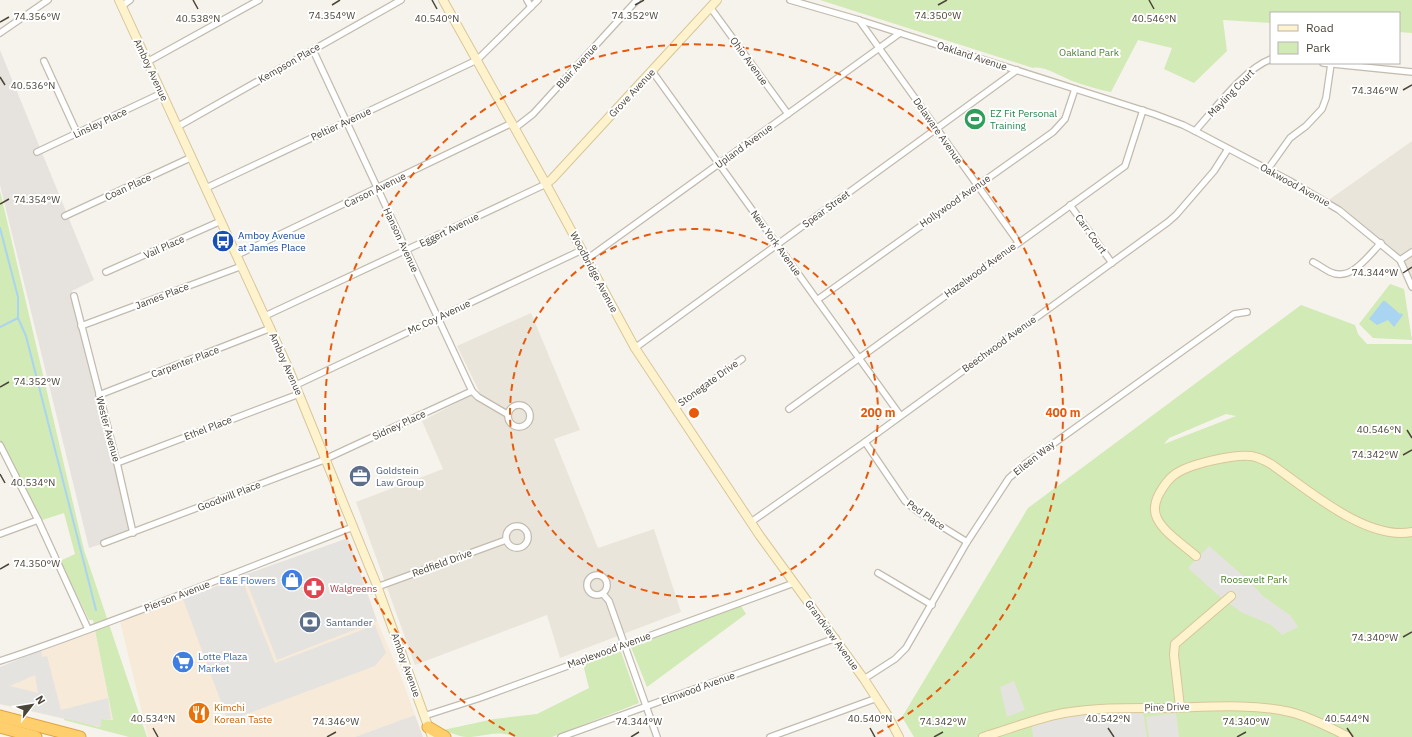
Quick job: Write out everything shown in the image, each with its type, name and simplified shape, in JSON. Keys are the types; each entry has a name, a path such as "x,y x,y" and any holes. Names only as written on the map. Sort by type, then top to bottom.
{"highway":[{"path":"0,718 36,737"},
{"path":"0,718 80,737"},
{"path":"430,732 446,737"}],"street":[{"path":"0,33 48,0"},
{"path":"121,3 130,0"},
{"path":"147,62 259,0"},
{"name":"Kempson Place","path":"177,127 401,0"},
{"name":"Woodbridge Avenue","path":"443,0 514,126 635,348 760,536"},
{"path":"527,0 531,7"},
{"name":"Peltier Avenue","path":"206,188 477,60 538,0"},
{"name":"Blair Avenue","path":"514,126 533,114 637,0"},
{"name":"Grove Avenue","path":"546,184 717,0"},
{"name":"Oakland Avenue","path":"790,0 859,20 1154,114"},
{"name":"Amboy Avenue","path":"121,3 296,385 377,587 430,732"},
{"name":"Ohio Avenue","path":"710,7 788,114"},
{"name":"Delaware Avenue","path":"859,20 1018,242"},
{"name":"Upland Avenue","path":"587,259 900,33"},
{"name":"Hanson Avenue","path":"313,50 472,391 478,397 507,414"},
{"name":"Mayling Court","path":"1195,131 1238,83 1256,67 1270,60"},
{"path":"44,61 77,134"},
{"path":"1268,169 1290,138 1306,126 1322,109 1326,98 1331,64 1412,72"},
{"name":"Spear Street","path":"635,348 1017,70"},
{"name":"New York Avenue","path":"652,71 900,415"},
{"name":"Hollywood Avenue","path":"817,300 1060,126 1068,112 1075,89"},
{"name":"Linsley Place","path":"37,152 162,93"},
{"name":"Hazelwood Avenue","path":"788,409 1125,166 1143,110"},
{"name":"Oakwood Avenue","path":"1154,114 1195,131 1268,169 1339,210 1400,260 1412,287"},
{"name":"Carson Avenue","path":"237,255 514,126"},
{"name":"Beechwood Avenue","path":"751,522 865,442 1176,215 1214,171 1228,149"},
{"name":"Coan Place","path":"65,216 192,157"},
{"name":"Eggert Avenue","path":"265,316 546,184"},
{"name":"Carr Court","path":"1070,206 1112,263"},
{"name":"Vail Place","path":"106,272 221,221"},
{"path":"1313,262 1330,272 1342,274 1350,273 1381,243"},
{"name":"Mc Coy Avenue","path":"296,385 582,250"},
{"path":"1400,260 1412,252"},
{"name":"James Place","path":"82,326 242,266"},
{"name":"Wester Avenue","path":"74,296 117,464 132,533"},
{"name":"Eileen Way","path":"864,679 895,659 906,648 967,542 1009,478 1025,464 1234,314 1247,312"},
{"name":"Carpenter Place","path":"99,395 271,328"},
{"name":"Stonegate Drive","path":"675,408 742,359"},
{"name":"Sidney Place","path":"326,459 472,391"},
{"name":"Ethel Place","path":"117,464 299,394"},
{"name":"Hanson Avenue","path":"518,405 528,410 530,417 529,421 524,426 517,428 510,424 507,414 511,408 518,405"},
{"name":"Ped Place","path":"865,442 905,501 917,511 967,542"},
{"path":"0,445 38,520 88,629"},
{"path":"1196,556 1160,523 1154,511 1157,498 1167,482 1182,470 1203,463 1239,456 1255,457 1271,464 1335,509 1366,526 1394,533 1412,532"},
{"name":"Goodwill Place","path":"104,543 326,459"},
{"path":"0,534 38,520"},
{"path":"515,526 522,527 528,534 527,543 520,548 511,546 506,540 507,532 515,526"},
{"name":"Pierson Avenue","path":"0,661 37,649 353,527"},
{"name":"Grandview Avenue","path":"760,536 836,638 877,698 899,737"},
{"name":"Redfield Drive","path":"377,587 506,540"},
{"path":"878,573 932,605"},
{"name":"Maplewood Avenue","path":"424,716 480,698 794,583"},
{"path":"603,594 609,601 623,645 657,737"},
{"path":"1180,707 1174,655 1175,644 1231,596"},
{"name":"Elmwood Avenue","path":"561,737 836,638"},
{"path":"770,737 877,698"},
{"name":"Pine Drive","path":"983,737 1050,717 1076,711 1235,706 1278,710 1306,717 1348,737"}],"shaded area":[{"path":"0,50 94,280 72,291 132,534 89,548 0,185"},
{"path":"1412,141 1412,287 1400,260 1326,202"},
{"path":"531,313 580,430 554,439 598,548 654,529 681,612 560,658 547,615 415,665 356,502 443,469 422,421 479,391 457,346"},
{"path":"348,538 377,621 400,674 415,715 355,737 148,737 120,621"},
{"path":"348,538 377,621 277,660 244,575"},
{"path":"1209,546 1248,580 1263,596 1291,616 1298,627 1282,635 1271,625 1241,612 1219,596 1188,568"},
{"path":"241,577 275,663 375,625 386,653 375,666 228,721 183,599"},
{"path":"95,631 113,720 99,727 0,704 0,667"},
{"path":"41,650 42,657 47,656 61,710 108,698 111,719 101,719 101,727 0,704 0,667","holes":["35,675 38,693 10,686"]},
{"path":"1014,681 1025,710 1007,717 1000,687"},
{"path":"1143,712 1147,737 1033,737 1032,726 1059,718 1079,714"},
{"path":"1176,713 1179,737 1149,737 1146,717"},
{"path":"415,715 423,737 355,737"}],"green space":[{"name":"Oakland Park","path":"820,0 1412,0 1412,33 1400,32 1400,12 1270,12 1270,23 1223,20 1227,51 1194,83 1164,69 1172,48 1138,40 1111,92 1072,81 1042,68 1033,68"},
{"path":"0,191 84,550 147,737 129,737 64,720 65,718 99,727 100,719 113,720 93,620 89,620 60,561 75,554 64,513 36,522 0,451"},
{"path":"1390,284 1404,289 1412,340 1373,338 1359,324"},
{"name":"Roosevelt Park","path":"1301,305 1355,325 1358,334 1367,344 1412,344 1412,737 914,737 902,717 1028,508","holes":["1226,414 1236,416 1164,444 1169,438"]},
{"path":"741,606 746,614 647,687 631,647"},
{"path":"620,649 639,703 552,737 514,737 497,733 464,737 443,730 494,719 537,714 589,688 583,664"}],"water":[{"path":"1383,301 1403,315 1394,327 1388,320 1377,325 1369,319"}],"waterway":[{"path":"0,228 18,297 18,318 26,336 96,610"},
{"path":"0,327 18,318"}],"place":[{"name":"EZ Fit Personal Training","path":"975,119"},
{"name":"Amboy Avenue at James Place","path":"223,241"},
{"name":"Goldstein Law Group","path":"360,476"},
{"name":"E&E Flowers","path":"292,580"},
{"name":"Walgreens","path":"314,588"},
{"name":"Santander","path":"310,622"},
{"name":"Lotte Plaza Market","path":"183,662"},
{"name":"Kimchi Korean Taste","path":"199,713"}]}
